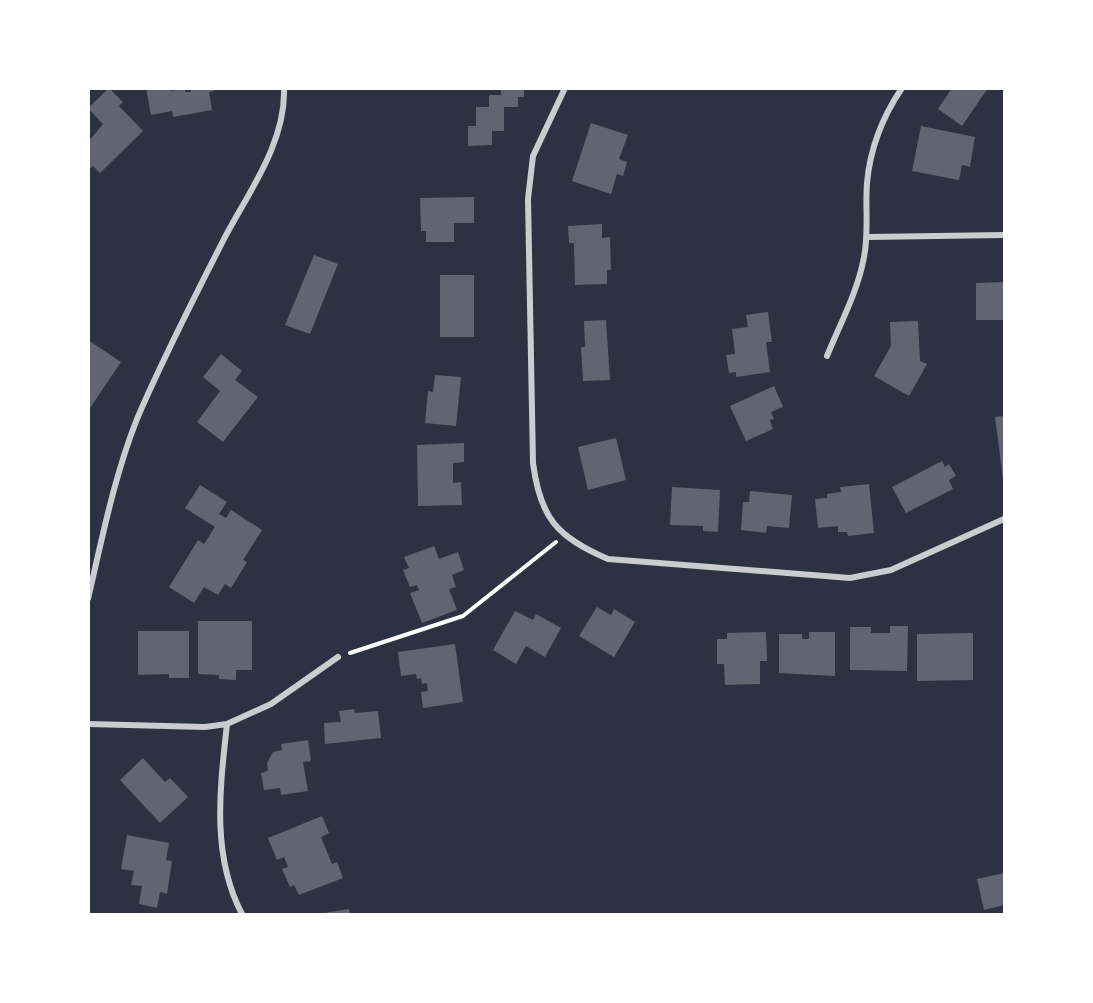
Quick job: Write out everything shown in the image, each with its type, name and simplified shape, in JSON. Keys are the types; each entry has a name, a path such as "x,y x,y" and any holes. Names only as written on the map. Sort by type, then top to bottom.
{"street":[{"path":"88,599 108,511 137,420 183,321 266,160 281,121 284,88"},
{"path":"565,88 533,156 528,199 533,463 537,493 553,524 577,545 608,559 849,578 891,570 1005,519"},
{"path":"828,356 861,273 868,237 867,183 871,160 891,105 902,88"},
{"path":"868,237 1005,235"},
{"path":"88,724 205,727 227,724 271,704 338,657"},
{"path":"227,724 221,779 222,854 235,902 242,915"}],"path":[{"path":"338,657 463,616 565,535"}],"building":[{"path":"109,88 123,102 119,106 143,131 100,173 93,166 88,170 88,142 103,124 88,108"},
{"path":"146,88 171,88 171,91 185,89 185,92 191,92 190,88 214,88 214,91 209,92 212,110 173,117 172,111 151,115"},
{"path":"501,88 524,88 524,97 518,97 518,107 504,107 504,131 492,131 492,145 468,146 468,126 476,126 476,107 489,107 489,95 501,95"},
{"path":"952,88 988,88 962,126 938,109"},
{"path":"591,123 628,135 619,159 627,162 623,176 617,174 611,194 572,181"},
{"path":"921,126 975,137 970,167 962,165 959,180 912,171"},
{"path":"474,197 474,223 454,223 454,242 426,242 426,231 421,231 420,198"},
{"path":"602,224 602,238 610,237 611,270 607,270 607,284 575,285 574,243 569,243 568,226"},
{"path":"314,255 338,264 310,334 285,325"},
{"path":"440,275 474,275 474,337 440,337"},
{"path":"1004,282 1004,320 976,320 976,283"},
{"path":"768,312 772,342 766,342 770,372 736,377 736,372 729,373 726,355 735,354 732,329 748,327 746,315"},
{"path":"606,320 610,380 583,381 581,347 585,347 584,321"},
{"path":"918,321 920,361 927,364 909,396 874,376 891,346 890,322"},
{"path":"88,340 121,362 88,411"},
{"path":"221,354 242,371 235,380 258,397 223,442 197,422 220,391 203,377"},
{"path":"435,375 461,377 456,426 425,423 428,391 433,392"},
{"path":"774,386 783,407 771,412 774,419 770,420 773,429 746,441 730,406"},
{"path":"1004,416 1004,479 1003,479 995,417"},
{"path":"616,438 626,480 588,490 578,447"},
{"path":"464,443 464,462 453,463 453,483 461,482 462,505 418,506 417,445"},
{"path":"942,461 945,467 949,464 956,476 949,480 953,489 906,513 892,487"},
{"path":"869,484 874,533 848,536 847,532 838,532 838,526 818,528 815,499 827,498 827,494 841,492 840,487"},
{"path":"200,485 227,502 219,514 226,518 231,510 262,530 243,560 247,562 231,588 225,584 218,595 204,587 194,603 169,587 198,540 204,544 215,527 185,508"},
{"path":"672,487 720,490 718,532 703,531 703,526 670,525"},
{"path":"750,491 792,495 789,528 767,526 766,533 741,530 743,502 749,502"},
{"path":"434,546 439,559 458,552 464,570 452,575 456,587 449,589 457,610 422,623 410,593 419,590 417,585 410,587 403,570 409,568 404,557"},
{"path":"597,607 611,615 614,609 635,622 614,657 579,636"},
{"path":"515,611 533,620 536,614 561,628 545,657 526,646 516,664 493,650"},
{"path":"198,621 252,621 252,670 236,670 236,680 219,679 219,675 198,674"},
{"path":"890,626 908,626 907,671 850,670 850,627 871,627 871,633 890,633"},
{"path":"138,631 189,631 189,678 169,678 169,674 138,675"},
{"path":"766,632 767,661 760,661 760,684 725,685 724,664 717,664 717,639 727,639 727,633"},
{"path":"809,632 835,632 835,676 779,673 779,634 802,634 802,639 809,639"},
{"path":"973,633 973,680 917,681 917,634"},
{"path":"455,644 463,702 423,708 421,692 428,691 427,683 422,684 421,678 417,679 416,674 401,676 398,652"},
{"path":"354,709 355,713 378,711 381,738 325,744 324,723 341,722 339,711"},
{"path":"308,740 311,761 303,762 308,791 281,795 280,788 264,790 261,773 268,771 267,763 273,752 282,750 281,744"},
{"path":"143,758 165,782 170,778 188,797 160,823 120,780"},
{"path":"322,816 329,833 321,837 332,864 337,862 343,878 299,895 294,885 290,887 282,869 288,867 284,857 277,860 268,838"},
{"path":"127,835 169,843 166,860 172,861 167,894 160,892 157,908 139,904 142,886 131,885 134,871 121,869"},
{"path":"1004,873 1004,905 984,910 977,879"},
{"path":"349,909 350,914 324,914 324,913"}]}
